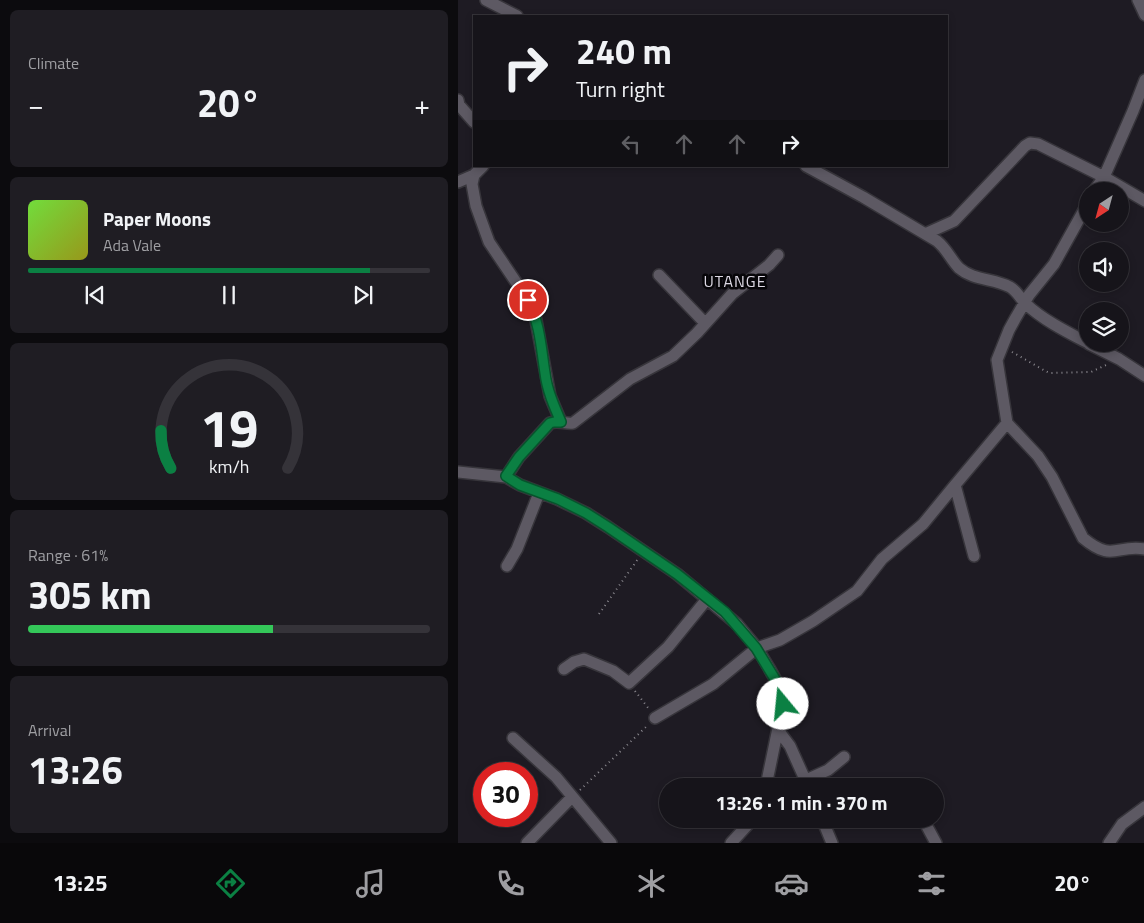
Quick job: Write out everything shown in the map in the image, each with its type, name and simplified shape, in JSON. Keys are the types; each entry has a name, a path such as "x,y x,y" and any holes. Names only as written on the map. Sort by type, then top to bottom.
{"street":[{"path":"486,0 515,15"},
{"path":"1138,0 1144,15"},
{"path":"1100,182 1133,111 1144,80"},
{"path":"458,104 473,121"},
{"path":"926,234 954,221 1030,143 1038,144 1104,177 1144,200"},
{"path":"458,182 474,176 482,167"},
{"path":"808,167 926,234 946,248 958,266 967,273 1012,288 1025,303 1079,339"},
{"path":"474,176 472,184 476,206 489,242 528,300 535,315 550,396 561,422"},
{"path":"1079,219 1054,264 1025,303 1009,330 997,360 1007,423 1038,456 1052,476 1083,538 1104,551 1115,552 1135,547 1144,549"},
{"path":"506,476 519,457 550,423 573,423 630,379 673,356 732,294 769,265 778,255"},
{"path":"659,275 705,323"},
{"path":"1105,352 1119,359 1144,376"},
{"path":"655,718 713,684 756,648 780,640 813,621 856,591 882,559 923,524 1007,423"},
{"path":"458,472 506,476 520,485 586,513 677,574 707,600 725,612 756,648 778,684 783,704 768,778"},
{"path":"955,485 974,556"},
{"path":"507,566 517,549 539,493"},
{"path":"564,669 574,662 584,659 613,671 629,683 668,647 707,600"},
{"path":"778,730 790,746 805,778"},
{"path":"513,738 556,777 611,843"},
{"path":"815,778 844,757"},
{"path":"527,843 572,797"},
{"path":"1109,843 1122,824 1144,807"},
{"path":"731,843 745,828"},
{"path":"826,828 832,843"},
{"path":"928,828 936,843"}],"path":[{"path":"1002,347 1049,373 1091,372 1119,359"},
{"path":"598,614 644,551"},
{"path":"572,797 655,718 629,683"}],"district":[{"name":"UTANGE","path":"735,281"}],"route":[{"path":"528,300 539,329 550,396 561,422 550,423 519,457 506,476 520,485 558,499 586,513 677,574 707,600 725,612 756,648 769,668 778,684 783,704"}]}
